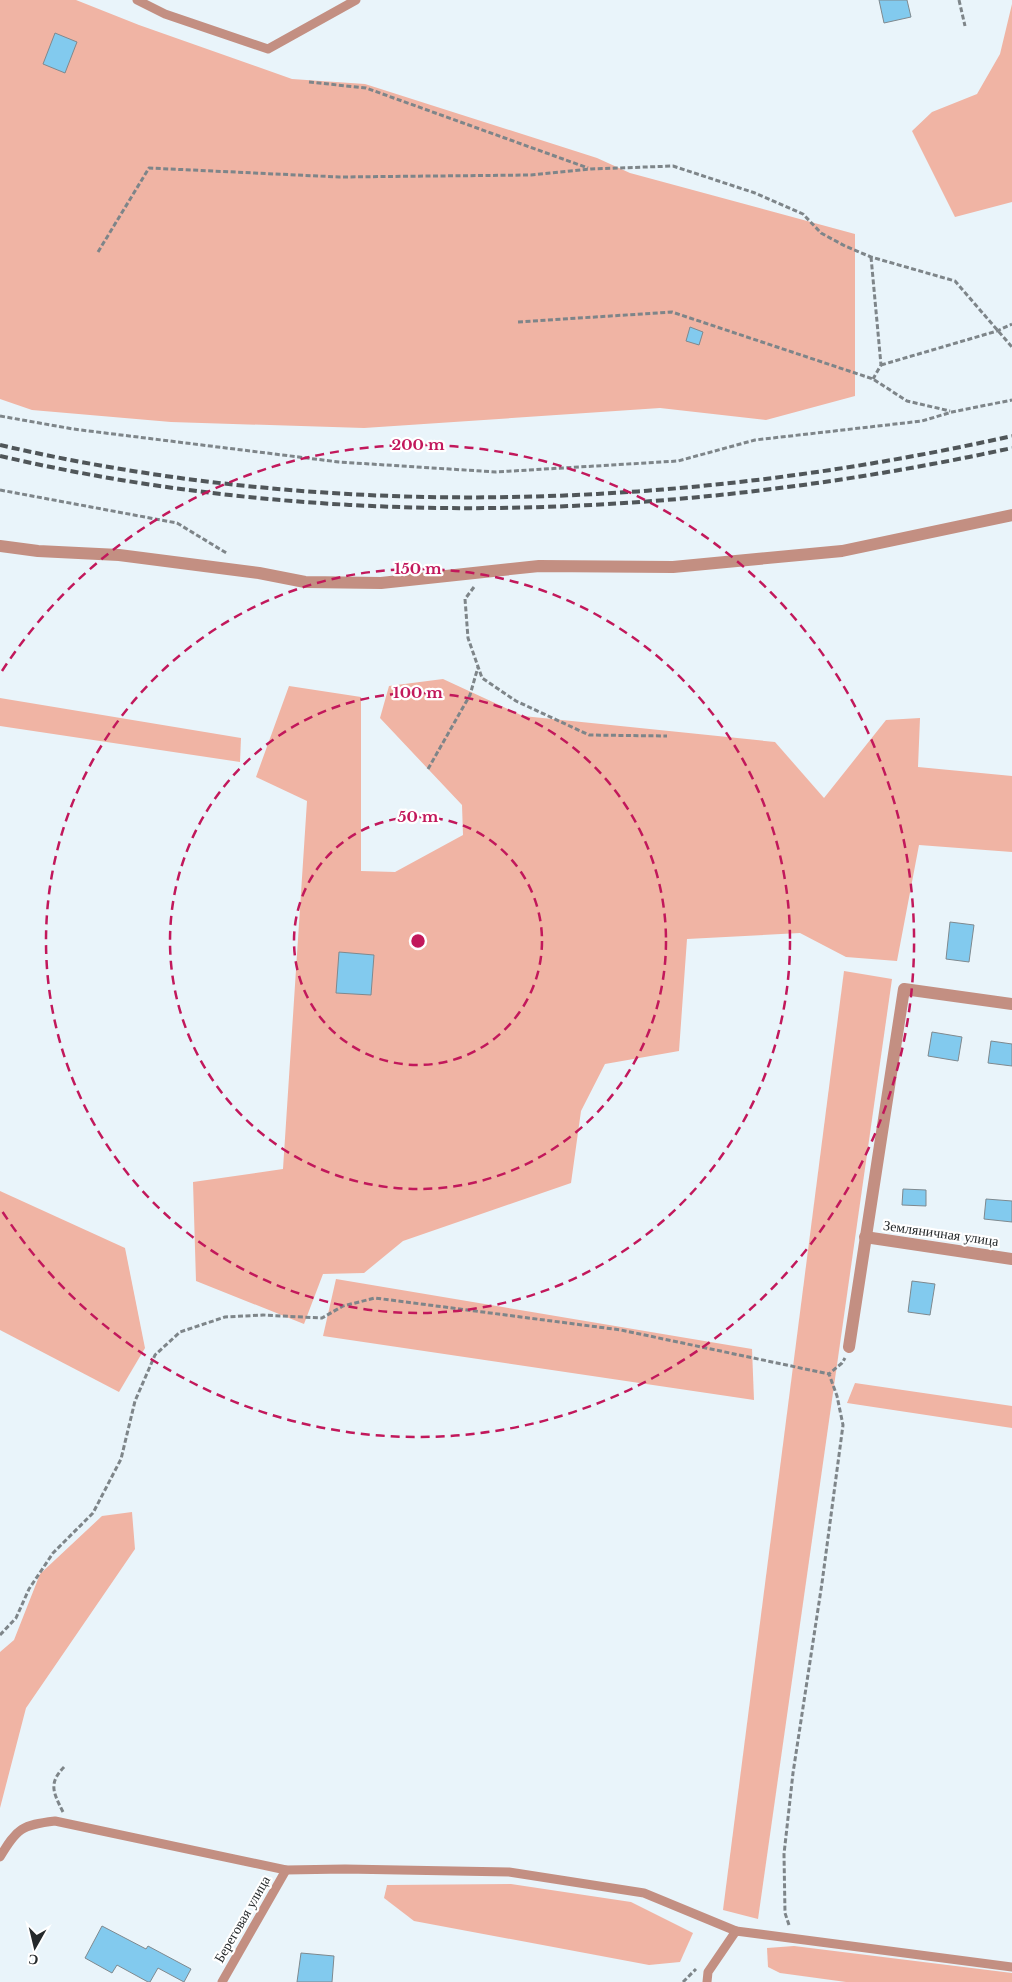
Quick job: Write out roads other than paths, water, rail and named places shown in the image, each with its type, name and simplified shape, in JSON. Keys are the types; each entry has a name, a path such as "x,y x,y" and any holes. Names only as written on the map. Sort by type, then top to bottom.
{"street":[{"path":"0,546 38,551 119,555 259,573 305,582 381,583 539,566 673,567 833,552 1012,515"},
{"path":"849,1347 904,989 1012,1004"},
{"name":"Земляничная улица","path":"865,1237 1012,1259"}],"lane":[{"path":"137,0 165,14 268,49 356,0"},
{"path":"0,1857 13,1835 33,1824 55,1821 286,1870 345,1869 509,1872 644,1893 736,1930 1012,1967"},
{"name":"Береговая улица","path":"222,1982 286,1870"},
{"path":"706,1982 708,1972 736,1930"}],"railway":[{"path":"0,445 125,470 252,486 379,496 506,497 634,492 761,479 887,461 1012,436"},
{"path":"0,456 125,481 252,497 379,506 506,508 633,502 760,490 887,472 1012,448"}]}
